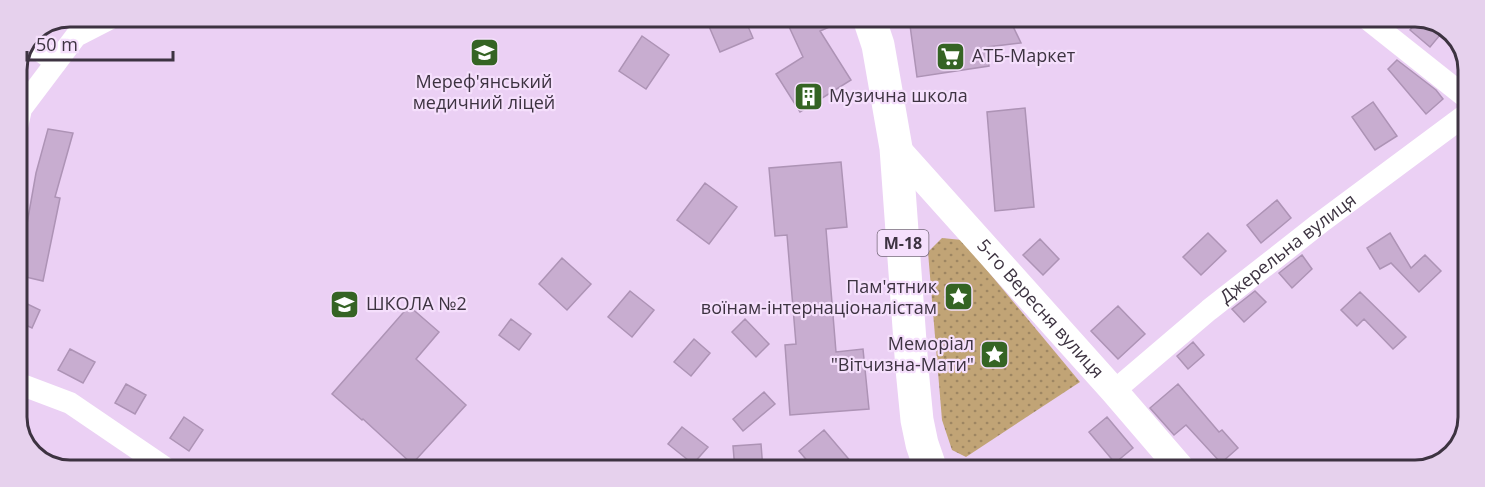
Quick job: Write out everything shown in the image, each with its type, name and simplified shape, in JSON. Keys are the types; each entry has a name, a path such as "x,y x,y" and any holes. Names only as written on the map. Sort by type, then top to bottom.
{"highway":[{"name":"М-18","path":"872,27 878,45 896,148 916,420 928,460"}],"street":[{"path":"27,101 76,36 92,27"},
{"path":"1377,27 1458,91"},
{"path":"34,46 56,62"},
{"name":"Джерельна вулиця","path":"1114,391 1218,303 1320,223 1458,120"},
{"name":"5-го Вересня вулиця","path":"896,148 1173,460"},
{"path":"27,387 70,403 154,460"}],"shaded area":[{"path":"942,238 962,240 1080,382 966,457 952,450 942,420 928,252"}],"building":[{"path":"709,27 748,27 753,38 720,52"},
{"name":"Музична школа","path":"789,27 829,27 820,31 851,80 800,112 776,74 803,57"},
{"name":"АТБ-Маркет","path":"910,27 1013,27 1021,43 987,47 989,66 917,77"},
{"path":"1412,27 1426,28 1440,35 1430,47 1410,30"},
{"path":"642,36 669,55 646,89 619,71"},
{"path":"1397,60 1436,90 1443,99 1426,114 1388,69"},
{"path":"1373,102 1397,136 1375,150 1352,117"},
{"path":"1025,108 1034,207 995,211 987,112"},
{"path":"48,129 73,133 55,197 60,198 43,281 27,277 27,224 36,173"},
{"path":"841,162 847,227 826,229 836,352 863,349 869,409 790,415 785,345 796,344 787,235 775,236 769,168"},
{"path":"705,183 737,207 709,244 677,220"},
{"path":"1277,200 1291,218 1261,243 1247,225"},
{"path":"1208,233 1226,251 1201,275 1183,257"},
{"path":"1390,233 1411,268 1425,255 1441,271 1419,292 1391,263 1380,269 1367,248"},
{"path":"1040,239 1059,259 1043,275 1023,255"},
{"path":"1302,255 1312,269 1292,288 1279,273"},
{"path":"562,258 591,284 567,310 539,284"},
{"path":"630,291 654,310 632,337 608,317"},
{"path":"1255,291 1266,302 1244,322 1232,309"},
{"path":"1360,292 1406,337 1393,349 1364,319 1357,326 1341,310"},
{"path":"27,304 40,310 32,328 27,326"},
{"path":"409,306 439,332 416,359 466,405 416,460 408,460 332,394"},
{"path":"1118,306 1145,334 1118,359 1091,331"},
{"path":"511,319 531,334 519,350 499,335"},
{"path":"745,319 769,344 756,357 732,332"},
{"path":"694,339 710,353 691,376 674,362"},
{"path":"1193,342 1204,355 1188,369 1177,356"},
{"path":"70,349 95,362 83,383 58,370"},
{"path":"126,384 146,395 135,414 115,403"},
{"path":"1178,384 1219,432 1222,430 1238,448 1224,460 1218,460 1186,425 1174,435 1150,408"},
{"path":"764,392 775,404 743,431 733,419"},
{"path":"184,417 203,430 189,451 170,438"},
{"path":"1107,417 1133,448 1119,460 1112,460 1089,432"},
{"path":"682,427 708,447 697,460 688,460 668,444"},
{"path":"824,430 850,460 807,460 799,451"},
{"path":"761,444 762,460 734,460 733,446"}],"place":[{"name":"Мереф'янський медичний ліцей","path":"484,53"},
{"name":"АТБ-Маркет","path":"951,56"},
{"name":"Музична школа","path":"808,96"},
{"name":"Пам'ятник воїнам-інтернаціоналістам","path":"958,297"},
{"name":"ШКОЛА №2","path":"345,304"},
{"name":"Меморіал \"Вітчизна-Мати\"","path":"995,354"}]}
